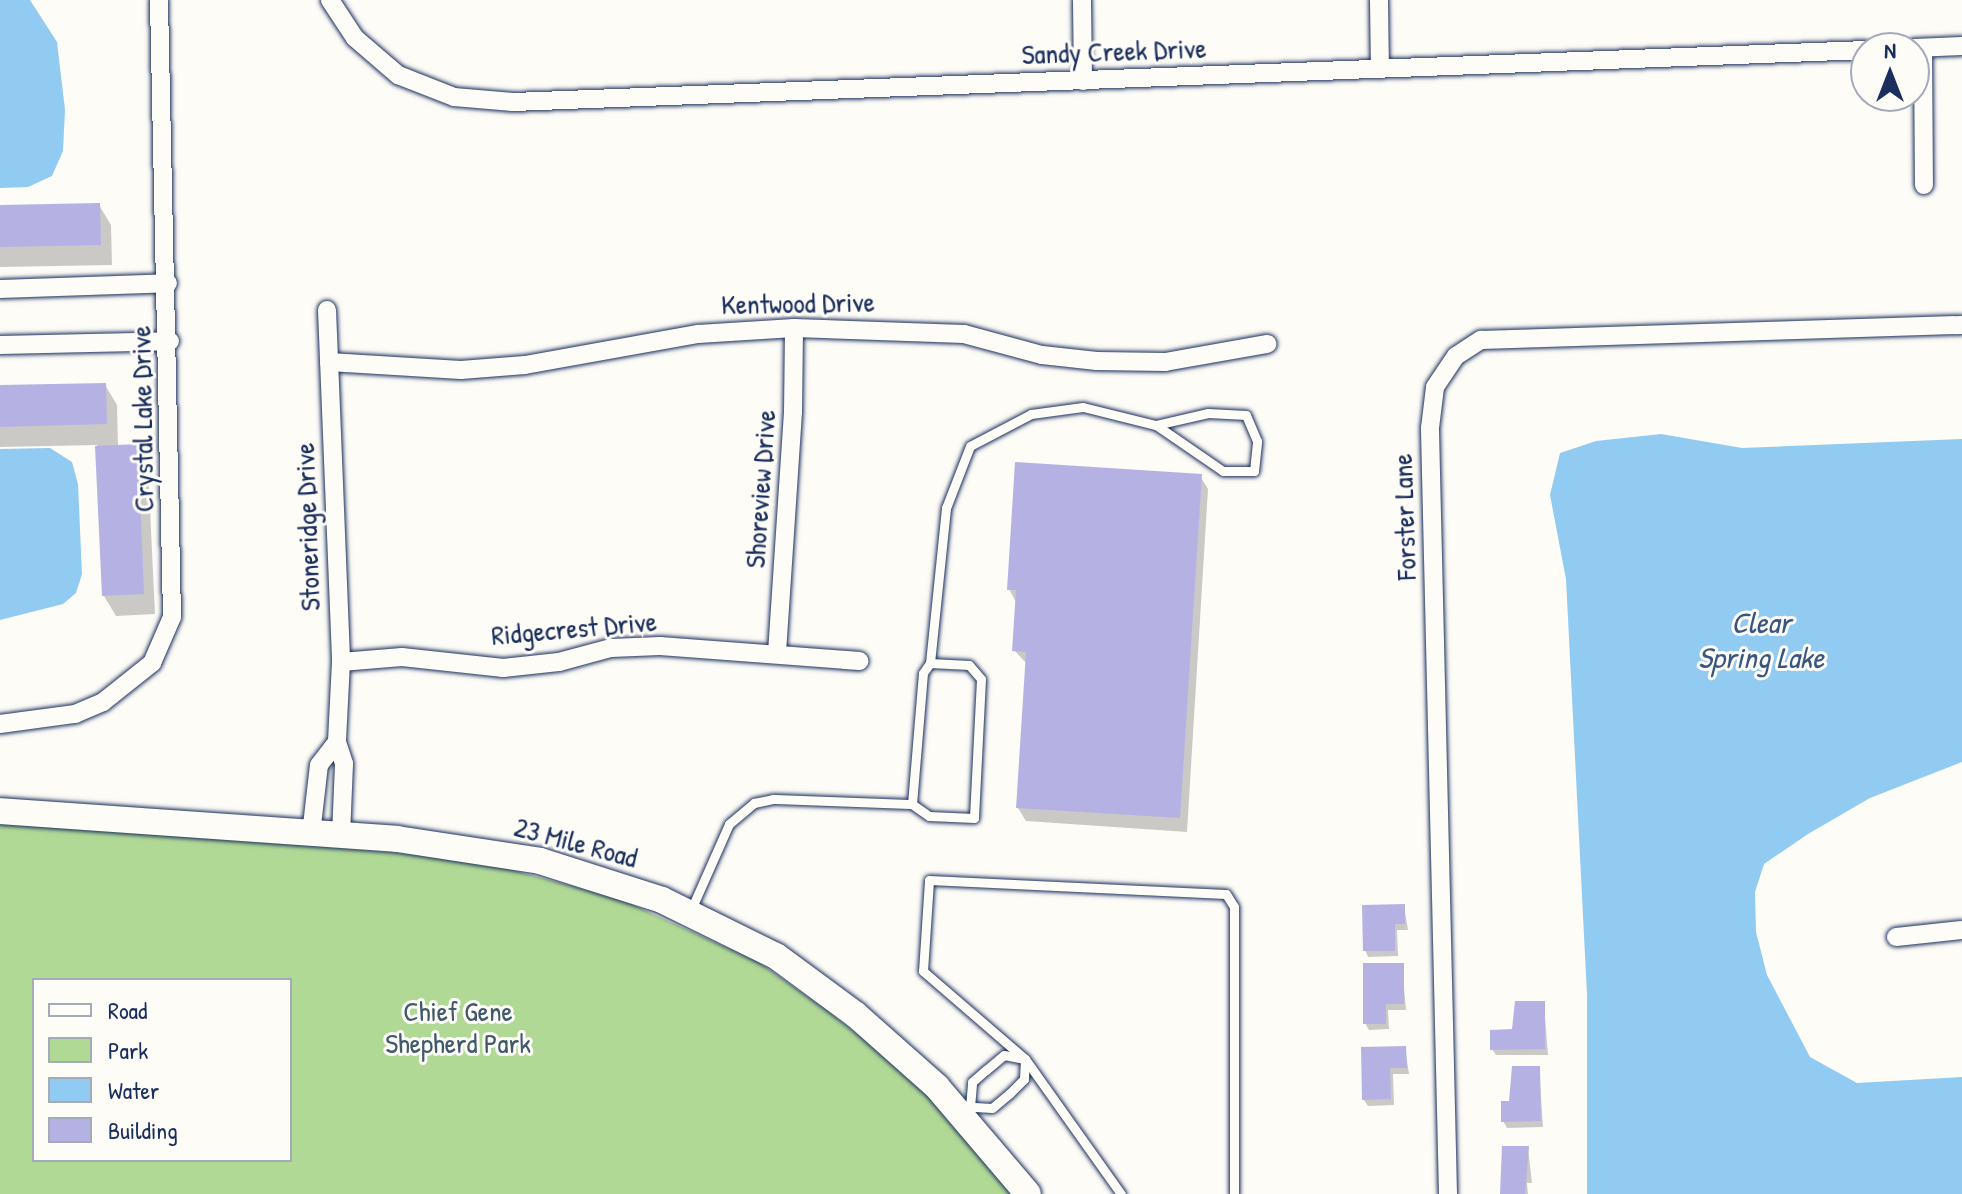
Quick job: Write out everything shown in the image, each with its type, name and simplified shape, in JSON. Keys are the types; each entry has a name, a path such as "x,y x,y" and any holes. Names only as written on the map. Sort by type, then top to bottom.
{"main road":[{"name":"23 Mile Road","path":"0,811 341,836 540,861 690,912 776,956 856,1015 966,1111 1028,1194"}],"street":[{"name":"Crystal Lake Drive","path":"0,724 75,714 103,702 152,663 166,640 173,603 170,341 159,0"},
{"name":"Sandy Creek Drive","path":"330,0 373,58 439,92 513,102 1850,51"},
{"path":"1082,0 1083,81"},
{"path":"1379,0 1380,69"},
{"path":"1930,47 1962,46"},
{"path":"1921,112 1924,185"},
{"path":"0,289 168,283"},
{"name":"Stoneridge Drive","path":"327,310 341,662 337,742 344,764 341,836"},
{"name":"Forster Lane","path":"1448,1194 1430,428 1435,387 1456,356 1481,340 1962,325"},
{"name":"Kentwood Drive","path":"329,362 461,370 525,365 698,334 794,328 964,334 1042,355 1097,361 1165,362 1267,344"},
{"name":"Shoreview Drive","path":"777,653 793,412 794,328"},
{"path":"0,345 170,341"},
{"name":"Ridgecrest Drive","path":"341,662 402,657 503,668 559,662 611,648 660,646 859,661"},
{"name":"Stoneridge Drive","path":"311,834 319,765 337,742"},
{"path":"1896,937 1962,930"}],"lane":[{"path":"912,804 920,684 930,663 946,508 970,446 1031,414 1083,407 1156,425 1223,471 1254,471 1257,441 1246,415 1208,413 1156,425"},
{"path":"690,912 729,824 754,803 773,799 912,804 929,816 974,818 981,679 969,665 930,663"},
{"path":"1121,1194 1025,1059 923,971 929,880 1226,894 1234,907 1234,1194"},
{"path":"1004,1055 1025,1059 1024,1079 1010,1093 992,1108 966,1111 972,1082 1004,1055"}],"green space":[{"name":"Chief Gene Shepherd Park","path":"0,820 471,859 620,899 758,962 829,1012 931,1093 1019,1194 0,1194"}],"water":[{"path":"0,0 30,0 57,42 65,110 63,151 52,176 28,187 0,188"},
{"name":"Clear Spring Lake","path":"1661,434 1742,448 1962,439 1962,762 1870,798 1808,834 1764,864 1755,892 1756,932 1767,975 1810,1057 1857,1083 1962,1077 1962,1194 1587,1194 1587,995 1566,579 1550,495 1560,453 1596,441"},
{"path":"50,448 72,462 78,484 82,574 76,593 63,604 0,620 0,449"}],"building":[{"path":"100,203 101,245 0,247 0,205"},
{"path":"106,383 107,424 0,427 0,385"},
{"path":"138,444 144,594 102,596 95,446"},
{"path":"1015,462 1202,474 1180,818 1016,808 1026,652 1012,651 1016,590 1007,590"},
{"path":"1405,904 1405,924 1395,924 1395,951 1363,951 1362,905"},
{"path":"1363,963 1404,963 1404,1004 1386,1004 1386,1024 1363,1024"},
{"path":"1515,1001 1545,1001 1545,1049 1490,1050 1490,1030 1512,1029"},
{"path":"1406,1046 1407,1068 1390,1068 1391,1099 1362,1100 1361,1047"},
{"path":"1512,1066 1540,1066 1541,1121 1501,1122 1501,1101 1509,1101"},
{"path":"1502,1146 1529,1146 1525,1194 1500,1194"}]}
